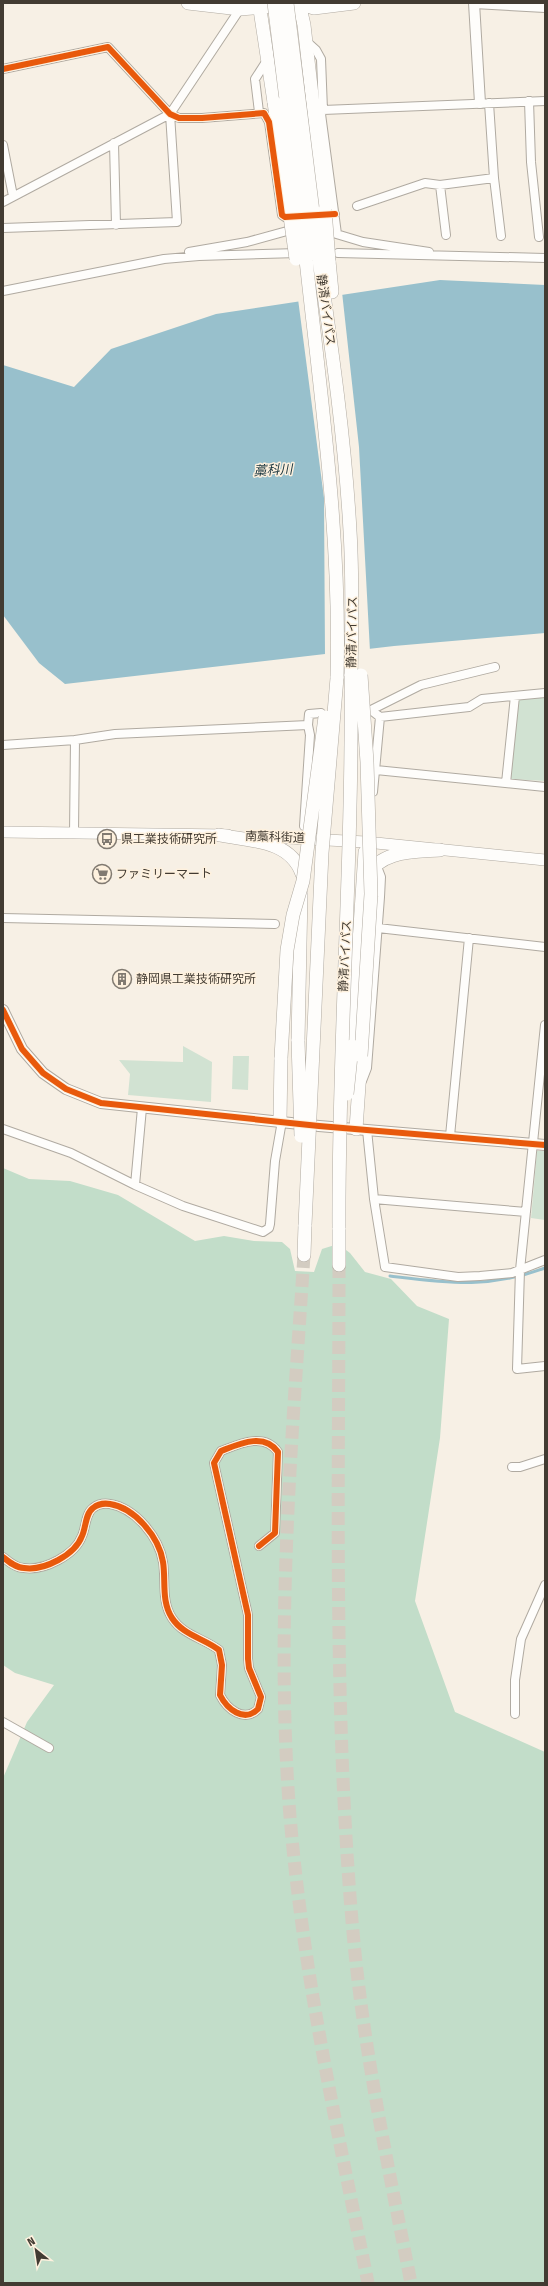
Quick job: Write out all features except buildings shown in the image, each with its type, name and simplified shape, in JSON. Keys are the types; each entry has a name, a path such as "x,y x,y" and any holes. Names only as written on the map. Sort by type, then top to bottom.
{"highway":[{"path":"188,3 240,9 300,3 314,8 354,3"},
{"name":"静清バイパス","path":"274,3 305,252 326,440 337,607 337,678 322,861 304,1255"},
{"name":"静清バイパス","path":"287,3 336,382 350,530 352,582 352,760 341,1050 339,1265"},
{"path":"300,3 306,41 330,261 336,382"},
{"path":"258,6 266,62 274,102 294,243 319,379"},
{"path":"281,1121 281,1058 287,950 293,915 303,881 325,724 335,578"},
{"path":"352,582 366,754 371,894 361,1056 360,1083 362,1130"},
{"path":"219,835 280,848 296,860 302,874"},
{"path":"304,837 298,1041 305,1225"},
{"path":"339,1228 344,1122 352,1046 366,842"},
{"path":"363,883 376,864 393,855 440,850"}],"main road":[{"name":"南藁科街道","path":"3,832 304,837 545,860"}],"street":[{"path":"501,236 474,3 545,8"},
{"path":"3,202 170,114 240,9"},
{"path":"306,41 316,50 321,59 323,110 320,114 335,214 334,234 363,242 450,257"},
{"path":"3,69 108,47 170,114 179,118 233,117 259,112 264,113 269,122 282,215 285,217 335,214"},
{"path":"259,112 255,79 266,62"},
{"path":"528,101 531,162 539,237"},
{"path":"323,110 545,101"},
{"path":"3,228 177,222 170,114"},
{"path":"114,143 116,225"},
{"path":"3,145 13,196"},
{"path":"357,206 425,183 440,186 494,178"},
{"path":"440,186 446,235"},
{"path":"164,260 185,253 247,242 288,231"},
{"path":"3,291 164,260 199,256 298,253"},
{"path":"338,253 450,257 545,258"},
{"path":"495,667 447,677 406,690 371,710 380,717 469,707 482,699 545,693"},
{"path":"506,783 515,696"},
{"path":"304,837 310,735 308,725 310,714 321,713"},
{"path":"366,842 376,770 380,717"},
{"path":"3,745 75,740 114,734 308,725"},
{"path":"74,834 75,740"},
{"path":"376,770 545,787"},
{"path":"360,1083 365,1077 367,1068 378,928 381,877 376,864"},
{"path":"3,918 275,924"},
{"path":"378,928 545,947"},
{"path":"450,1136 469,938"},
{"path":"3,1010 22,1049 30,1061 55,1082 78,1094 101,1103 362,1130 450,1136 545,1145"},
{"path":"545,1025 520,1270 517,1369 545,1366"},
{"path":"135,1185 142,1108"},
{"path":"3,1129 71,1153 135,1185 223,1221 263,1232 267,1230 270,1224 275,1161 281,1121"},
{"path":"362,1130 383,1264 389,1269 458,1277 504,1275 545,1260"},
{"path":"374,1199 526,1212"},
{"path":"3,1557 14,1565 24,1568 45,1565 58,1560 76,1547 83,1536 84,1526 92,1509 101,1504 120,1508 136,1518 150,1533 159,1549 163,1562 166,1601 171,1616 186,1634 208,1642 219,1650 222,1665 220,1695 230,1709 237,1714 247,1715 258,1709 261,1697 249,1668 248,1615 214,1463 221,1451 254,1440 267,1442 278,1452 275,1534 260,1546"},
{"path":"512,1466 520,1467 545,1459"},
{"path":"515,1714 515,1680 522,1633 545,1585"},
{"path":"3,1722 49,1748"}],"green space":[{"path":"545,696 545,781 510,779 519,699"},
{"path":"183,1046 212,1062 211,1102 128,1095 130,1074 119,1060 183,1062"},
{"path":"233,1056 249,1056 248,1090 232,1089"},
{"path":"537,1151 545,1151 545,1220 531,1218"},
{"path":"3,1168 29,1179 70,1181 118,1195 195,1241 224,1236 254,1241 282,1242 290,1249 295,1271 314,1272 322,1249 338,1244 350,1253 365,1272 391,1279 417,1306 449,1319 440,1438 415,1601 455,1712 545,1752 545,2283 3,2283 3,1778 27,1722 54,1685 15,1673 3,1665"}],"water":[{"name":"藁科川","path":"440,280 545,285 545,633 394,646 65,684 39,663 3,615 3,365 74,387 111,349 216,314"}],"pier":[{"path":"342,292 359,447 370,651 325,656 324,498 298,299"}],"waterway":[{"path":"390,1276 431,1281 486,1282 524,1275 545,1268"}],"tunnel":[{"path":"304,1255 290,1465 285,1605 284,1676 290,1816 303,1934 312,1992 333,2109 368,2283"},
{"path":"339,1265 338,1520 340,1689 347,1859 354,1943 364,2028 378,2114 411,2283"}],"cycle path":[{"path":"3,69 108,47 170,114 179,118 202,118 264,113 269,122 282,215 285,217 335,214"},
{"path":"3,1010 22,1049 43,1073 66,1089 101,1103 319,1126 545,1145"},
{"path":"3,1557 21,1568 41,1567 58,1560 73,1549 83,1533 88,1514 95,1507 101,1504 110,1504 128,1511 144,1525 157,1543 161,1552 164,1569 166,1605 172,1618 187,1632 219,1650 222,1665 220,1695 231,1709 247,1715 258,1709 261,1697 249,1668 248,1615 214,1463 221,1451 251,1441 266,1442 278,1452 275,1533 259,1546"}],"place":[{"name":"県工業技術研究所","path":"107,839"},
{"name":"ファミリーマート","path":"102,874"},
{"name":"静岡県工業技術研究所","path":"122,979"}]}
